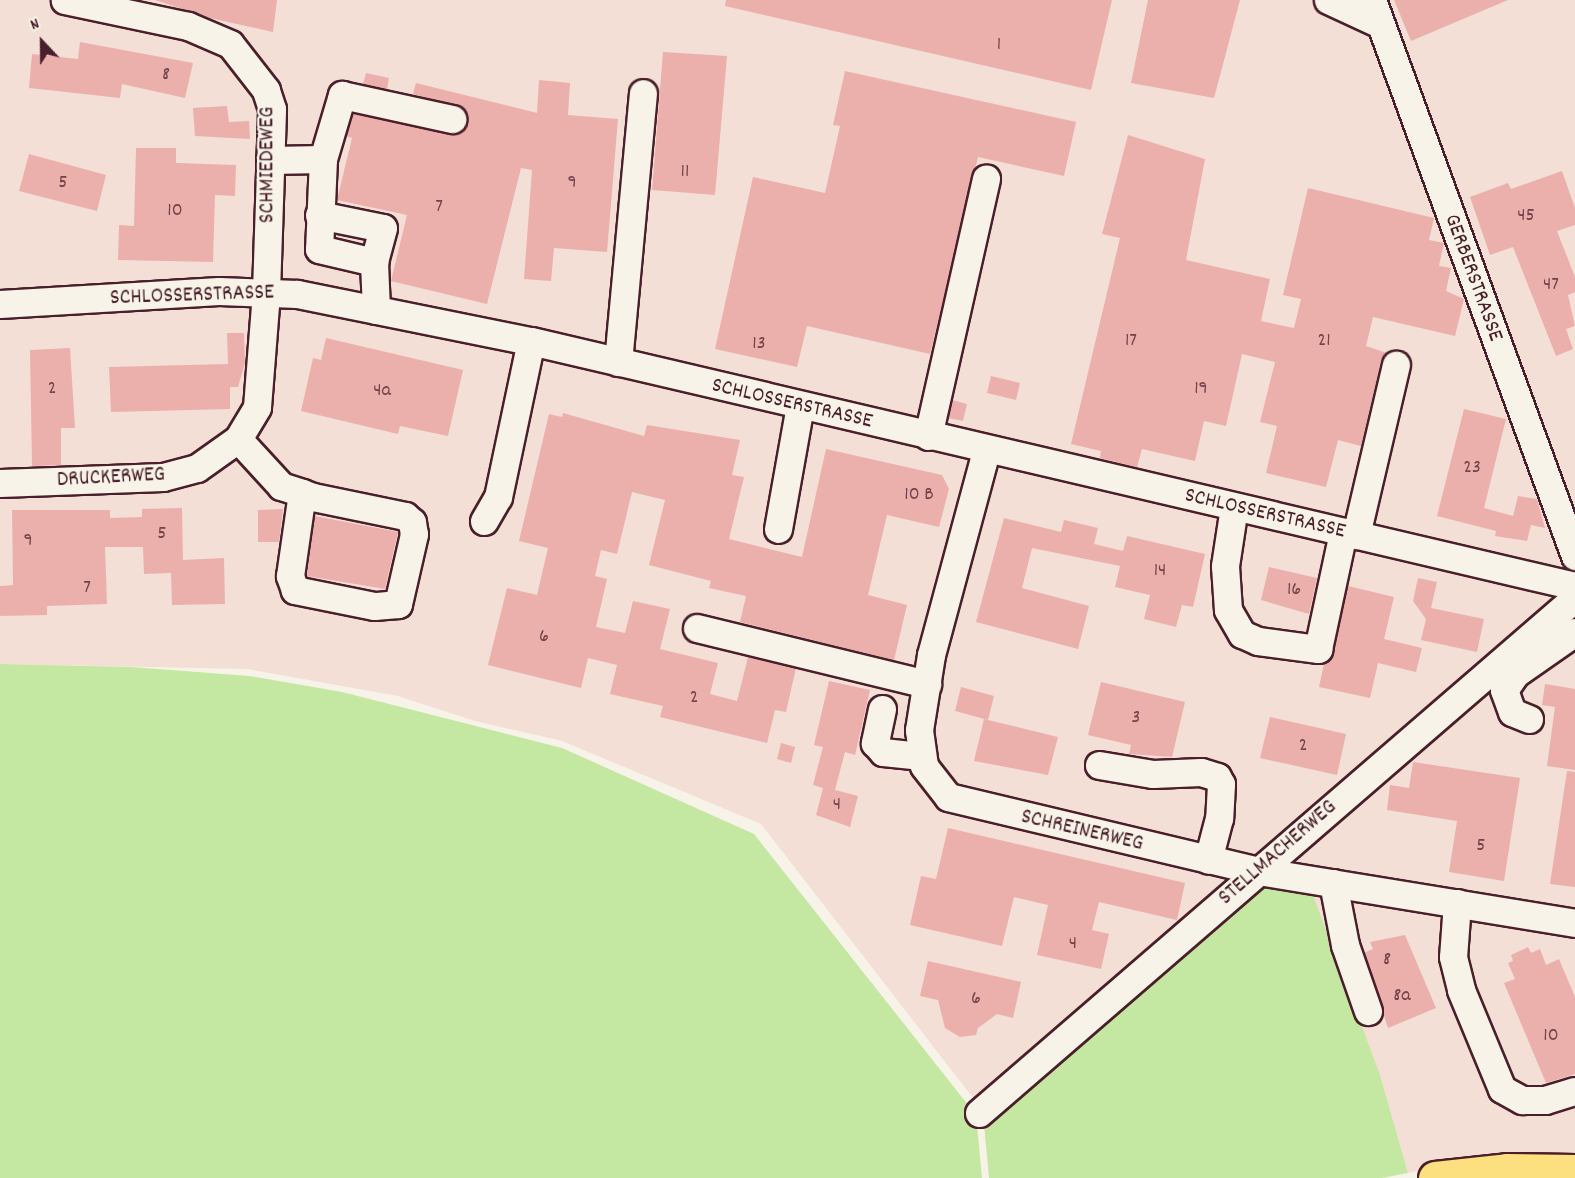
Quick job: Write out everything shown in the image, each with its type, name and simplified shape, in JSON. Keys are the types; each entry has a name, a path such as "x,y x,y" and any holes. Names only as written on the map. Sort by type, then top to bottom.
{"main road":[{"path":"1435,1178 1507,1170 1575,1171"}],"street":[{"name":"SCHMIEDEWEG","path":"65,0 188,26 230,44 266,90 272,109 266,292"},
{"path":"1328,0 1375,11"},
{"name":"GERBERSTRASSE","path":"1375,11 1575,556"},
{"path":"618,362 643,93"},
{"path":"376,310 374,262 320,249 319,215 323,159 342,95 452,119"},
{"path":"270,160 323,159"},
{"path":"928,436 986,178"},
{"name":"SCHLOSSERSTRASSE","path":"0,304 266,292 376,310 531,341 986,451 1575,586"},
{"name":"DRUCKERWEG","path":"0,483 163,477 197,468 238,439 257,407 266,292"},
{"path":"484,521 498,498 531,341"},
{"path":"1234,507 1225,566 1228,610 1242,634 1258,641 1318,649 1396,365"},
{"path":"778,529 800,406"},
{"path":"238,439 268,476 302,494 405,516 412,522 414,534 398,604 374,606 295,590 290,576 302,494"},
{"name":"SCHREINERWEG","path":"986,451 927,684 919,730 924,766 948,796 1258,871 1575,923"},
{"name":"STELLMACHERWEG","path":"979,1113 1569,603 1575,591"},
{"path":"697,628 927,684"},
{"path":"1529,719 1512,712 1504,690 1515,674 1575,632"},
{"path":"882,709 875,743 893,756 922,756"},
{"path":"1099,765 1153,774 1201,772 1217,777 1221,784 1219,818 1208,860"},
{"path":"1333,883 1345,945 1368,1011"},
{"path":"1457,903 1454,957 1461,990 1502,1089 1521,1100 1545,1100 1575,1091"}],"shaded area":[{"path":"0,0 1575,0 1575,1161 1451,1165 1408,1173 1380,1075 980,1107 761,824 562,741 475,721 398,696 247,669 0,664"}],"green space":[{"path":"0,664 131,667 249,676 342,692 562,748 754,834 976,1115 982,1178 0,1178"},
{"path":"1255,881 1311,890 1380,1075 1408,1173 1382,1178 989,1178 983,1114"}],"building":[{"path":"155,0 277,0 273,32 210,18"},
{"path":"726,0 1112,0 1091,90 725,6"},
{"path":"1148,0 1240,0 1214,98 1131,83"},
{"path":"1394,0 1508,0 1411,41"},
{"path":"80,42 193,63 185,98 122,84 120,98 29,88 32,54 78,59"},
{"path":"663,52 727,56 715,195 652,190"},
{"path":"845,71 1076,122 1064,176 978,157 930,354 807,326 797,367 715,349 753,177 825,193 840,126 833,125"},
{"path":"366,73 389,78 387,89 363,84"},
{"path":"539,80 570,83 568,115 618,119 607,252 554,248 551,281 524,279 532,170 521,168 487,304 391,281 407,215 337,200 352,138 346,136 353,114 456,134 467,123 463,108 413,94 416,83 537,113"},
{"path":"227,106 229,122 249,121 250,139 195,136 193,108"},
{"path":"1128,135 1205,159 1186,260 1270,279 1261,321 1294,328 1301,299 1283,295 1308,188 1434,218 1429,240 1444,243 1439,266 1451,268 1446,291 1464,299 1455,336 1373,317 1366,346 1387,353 1381,361 1361,446 1338,440 1326,487 1266,473 1277,426 1260,422 1275,362 1242,354 1226,426 1204,421 1195,461 1142,449 1137,467 1100,458 1101,451 1071,444 1120,238 1102,234"},
{"path":"136,148 176,148 176,163 236,165 235,196 215,195 213,262 118,260 119,225 134,226"},
{"path":"29,154 106,175 97,211 19,191"},
{"path":"1562,171 1575,208 1575,225 1557,231 1575,277 1575,292 1568,295 1575,326 1566,329 1573,349 1556,356 1513,247 1490,255 1470,197 1508,183 1511,189"},
{"path":"227,333 244,333 245,363 238,387 230,387 230,409 111,412 109,367 228,364"},
{"path":"326,338 463,370 448,436 400,426 398,434 301,411 313,358 321,360"},
{"path":"70,348 75,428 61,428 61,465 32,466 30,350"},
{"path":"991,376 1020,383 1016,400 987,393"},
{"path":"952,400 967,404 963,421 948,418"},
{"path":"1464,409 1506,419 1484,508 1513,516 1518,496 1537,499 1545,528 1531,525 1527,541 1495,536 1496,531 1437,516"},
{"path":"563,413 644,436 647,425 740,440 732,475 744,477 729,539 802,557 826,449 942,475 949,489 939,527 887,515 868,595 907,605 894,660 740,622 746,596 709,588 711,581 649,565 665,500 632,492 617,554 601,550 595,576 607,579 596,627 625,633 633,601 670,609 660,649 718,663 710,694 737,701 748,657 796,668 786,712 775,710 767,743 660,717 663,706 610,694 617,665 588,658 581,688 488,665 507,588 537,595 548,548 519,541 549,414 562,417"},
{"path":"182,508 183,560 224,558 225,604 172,605 171,573 144,574 143,547 105,547 107,604 47,606 47,615 0,616 0,586 13,585 12,510 110,510 110,518 142,517 142,509"},
{"path":"283,509 279,542 258,542 258,510"},
{"path":"315,516 398,532 385,589 307,576"},
{"path":"1004,518 1061,532 1064,520 1098,528 1094,544 1123,551 1127,536 1205,554 1193,607 1182,605 1176,627 1144,619 1150,595 1115,587 1120,566 1032,548 1022,588 1089,606 1078,649 976,622"},
{"path":"1269,567 1317,578 1309,614 1261,600"},
{"path":"1418,578 1437,582 1431,608 1484,619 1477,652 1421,640 1426,619 1413,601"},
{"path":"1348,586 1394,597 1384,639 1422,648 1416,672 1378,663 1370,698 1319,687 1324,664 1333,652"},
{"path":"829,681 870,690 855,755 845,752 835,790 858,796 850,827 816,815 823,788 813,785 823,747 814,745"},
{"path":"1101,682 1185,702 1172,757 1129,754 1131,745 1088,735"},
{"path":"1545,684 1575,689 1575,770 1547,766 1555,707 1542,705"},
{"path":"961,687 994,696 988,720 955,711"},
{"path":"1270,717 1346,734 1337,775 1260,758"},
{"path":"984,719 1058,737 1048,775 974,761"},
{"path":"781,743 795,747 791,763 777,759"},
{"path":"1413,762 1520,778 1504,881 1449,872 1457,821 1387,810 1390,785 1409,788"},
{"path":"1567,771 1575,772 1575,887 1550,884"},
{"path":"948,828 1185,883 1177,920 1099,902 1092,930 1109,934 1101,969 1037,955 1048,905 1014,897 1002,946 910,925 921,876 936,879"},
{"path":"1405,935 1436,1008 1388,1028 1364,953 1373,949 1370,942"},
{"path":"1528,947 1531,953 1540,949 1546,965 1559,959 1575,997 1575,1074 1546,1083 1504,983 1515,979 1508,963 1513,961 1511,955"},
{"path":"928,961 1021,982 1013,1018 997,1014 978,1028 976,1035 960,1037 945,1028 938,1000 920,996"}]}
